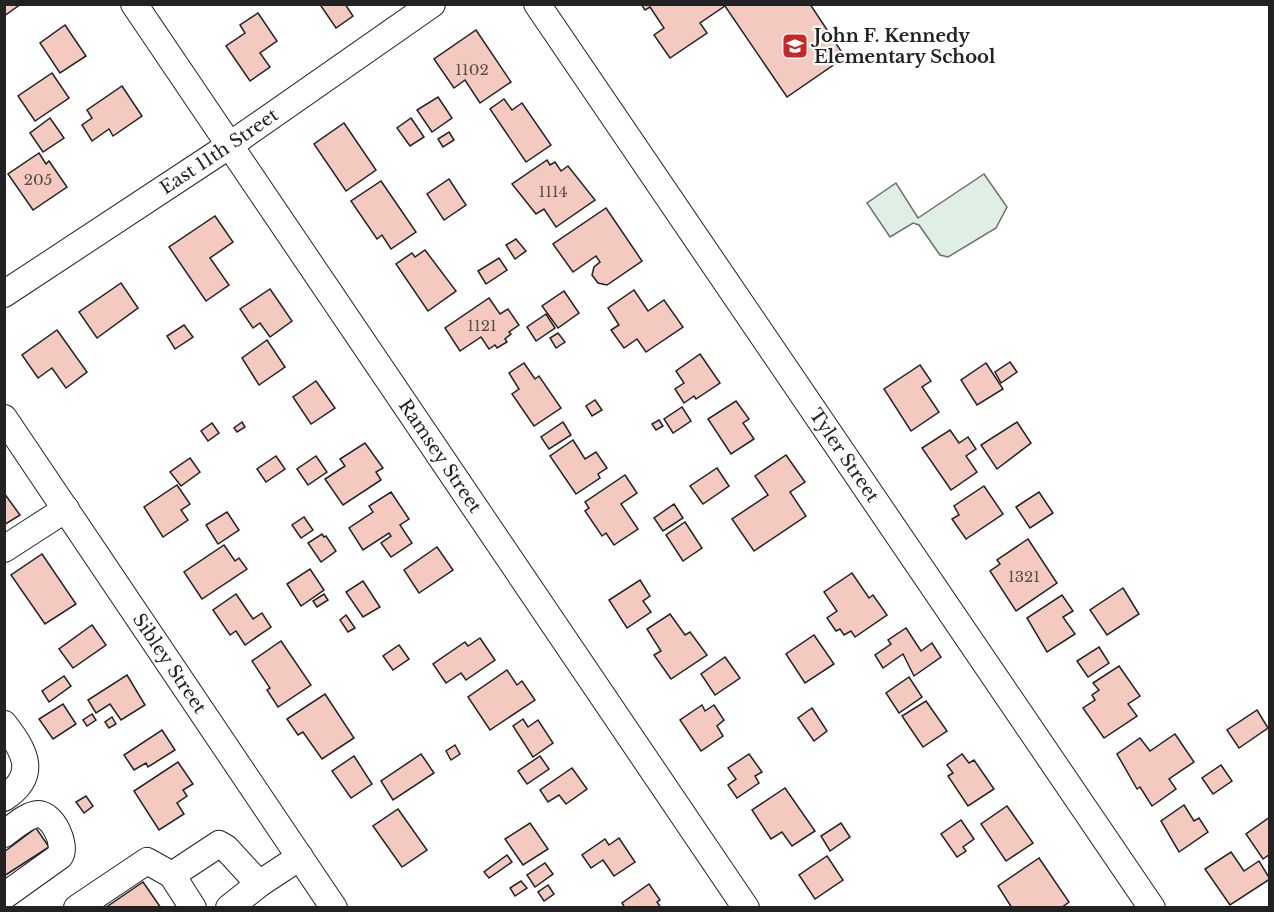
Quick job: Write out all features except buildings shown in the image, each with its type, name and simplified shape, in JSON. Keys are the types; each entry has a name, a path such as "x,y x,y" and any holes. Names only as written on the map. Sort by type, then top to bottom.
{"street":[{"name":"Ramsey Street","path":"134,4 746,908"},
{"name":"East 11th Street","path":"4,294 230,145 432,4"},
{"name":"Tyler Street","path":"537,4 1152,908"},
{"name":"Sibley Street","path":"4,418 334,908"},
{"path":"4,549 66,508"},
{"path":"4,724 25,757 26,770 21,783 4,798"},
{"path":"4,834 30,816 40,814 46,816 64,843 64,850 60,856 4,896"},
{"path":"172,875 219,844 226,848 259,884"},
{"path":"229,908 300,856"},
{"path":"76,908 147,861 172,875 193,908"}],"green space":[{"path":"984,174 1007,207 996,228 948,257 940,255 919,225 913,223 890,237 867,203 896,183 918,218"}],"place":[{"name":"John F. Kennedy Elementary School","path":"795,46"}]}
